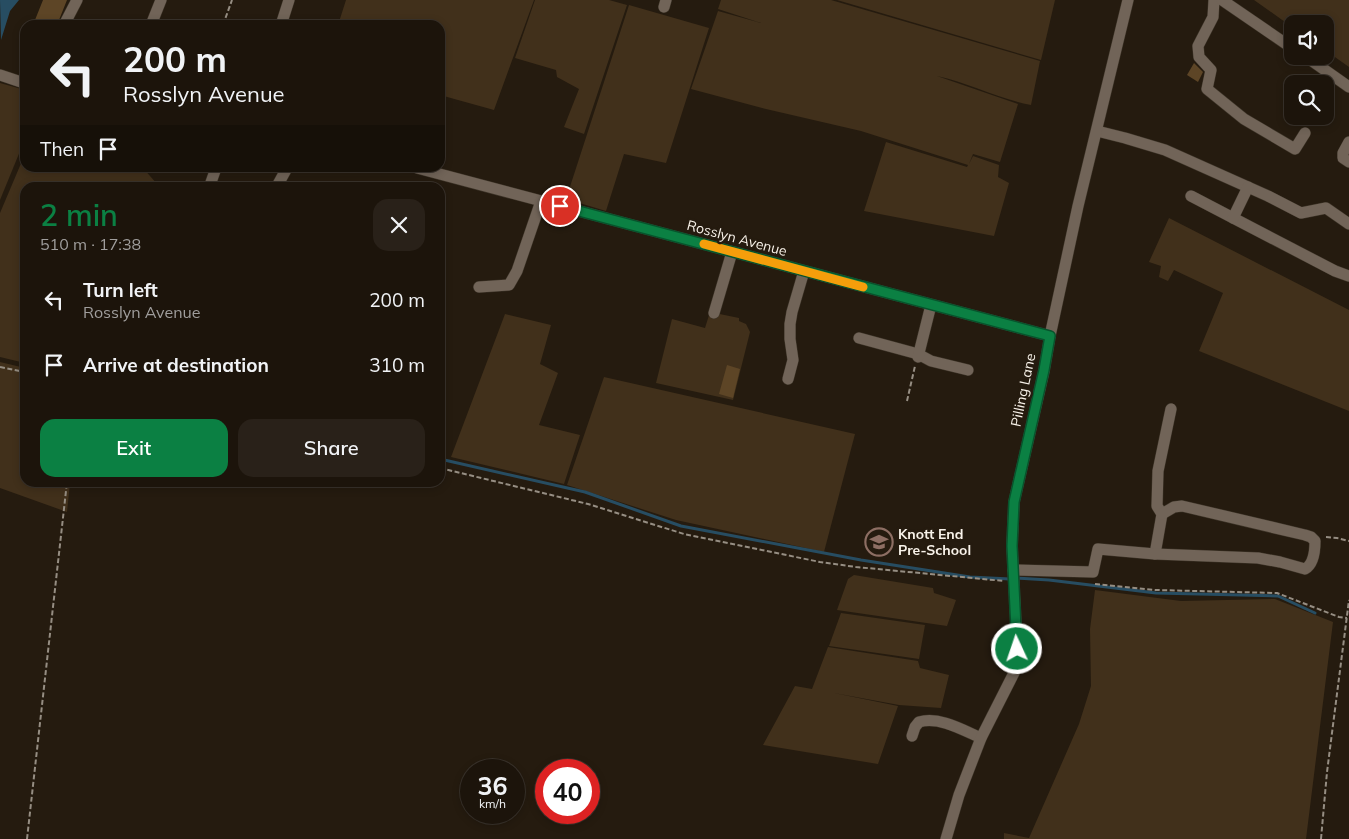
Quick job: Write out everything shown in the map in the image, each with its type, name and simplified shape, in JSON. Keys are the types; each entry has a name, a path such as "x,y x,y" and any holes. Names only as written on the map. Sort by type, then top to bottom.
{"street":[{"path":"67,20 77,0"},
{"path":"153,20 161,0"},
{"path":"283,20 289,0"},
{"name":"Pilling Lane","path":"946,839 959,795 981,738 1018,665 1012,546 1014,502 1078,206 1128,0"},
{"path":"1214,0 1213,17 1198,46 1199,57 1212,70 1208,89 1244,119 1295,149 1305,133"},
{"path":"1222,0 1284,43"},
{"path":"1318,65 1349,87"},
{"path":"0,76 20,82"},
{"path":"1097,131 1165,150 1301,213 1326,208 1349,224"},
{"path":"1349,142 1343,153 1343,158 1349,162"},
{"name":"Rosslyn Avenue","path":"432,172 1050,336"},
{"path":"1233,218 1248,187"},
{"path":"1191,196 1335,271 1349,276"},
{"path":"479,287 509,285 517,271 541,201"},
{"path":"714,313 732,252"},
{"path":"788,379 793,360 790,324 804,271"},
{"path":"918,355 931,305"},
{"path":"859,338 968,370"},
{"path":"1155,554 1162,514 1157,506 1158,471 1171,409"},
{"path":"1013,576 1093,572 1098,549 1155,554 1258,558 1305,569 1312,562 1315,541 1311,538 1182,506 1174,507 1162,514"},
{"path":"912,736 918,722 924,720 948,724 981,738"}],"path":[{"path":"225,20 232,0"},
{"path":"907,402 918,355"},
{"path":"0,367 20,371"},
{"path":"445,469 588,504 684,534 820,562 996,580"},
{"path":"27,839 66,487"},
{"path":"1311,538 1338,538 1349,541"},
{"path":"1155,590 1277,593 1339,617 1347,618"},
{"path":"1321,839 1327,772 1349,600"}],"shaded area":[{"path":"346,0 534,0 494,110 445,96 445,20 340,20"},
{"path":"535,0 609,0 627,5 584,134 564,127 579,89 557,77 556,70 515,58"},
{"path":"721,0 831,0 1040,61 1031,105 937,76 1018,104 1000,162 973,154 969,164 973,156 999,165 998,177 1009,183 994,236 864,211 886,142 967,167 968,165 861,131 691,89 718,11 761,23 718,9"},
{"path":"837,0 1055,0 1041,60"},
{"path":"1254,0 1349,0 1349,67 1334,56 1334,15 1284,15 1284,21"},
{"path":"629,5 709,28 666,163 624,154 606,211 566,199"},
{"path":"0,83 20,89 20,151 0,200"},
{"path":"20,166 20,172 146,172 155,182 20,182 20,362 0,357 0,213"},
{"path":"1169,218 1349,310 1349,411 1199,351 1223,293 1174,270 1168,281 1159,277 1161,266 1149,262"},
{"path":"710,312 739,318 739,321 746,324 750,332 733,400 656,383 672,319 705,328"},
{"path":"505,314 551,325 540,364 558,373 539,425 580,435 564,484 451,457"},
{"path":"0,362 20,367 20,487 70,487 67,512 0,488"},
{"path":"604,377 855,434 824,552 676,520 567,485"},
{"path":"854,575 933,588 934,593 956,600 947,626 837,610 848,579"},
{"path":"1095,590 1181,601 1275,599 1333,622 1306,839 1004,839 1004,833 1029,838 1079,724 1091,686 1090,629"},
{"path":"841,613 925,625 919,659 829,646"},
{"path":"828,647 918,661 920,668 949,675 941,708 899,705 834,693 898,706 878,764 763,745 795,686 812,689"}],"water":[{"path":"0,0 19,0 10,11 1,40"}],"building":[{"path":"43,0 67,0 59,20 35,20"},
{"path":"1194,63 1203,72 1198,82 1187,75"},
{"path":"727,365 740,369 733,398 719,394"}],"waterway":[{"path":"445,460 585,492 681,526 861,560 970,577 1010,579"},
{"path":"1016,578 1049,580 1156,593 1278,596 1315,613"}],"slow traffic":[{"path":"704,244 863,287"}],"place":[{"name":"Knott End Pre-School","path":"879,542"}],"route":[{"path":"560,206 1050,336 1014,502 1012,546 1017,649"}]}
